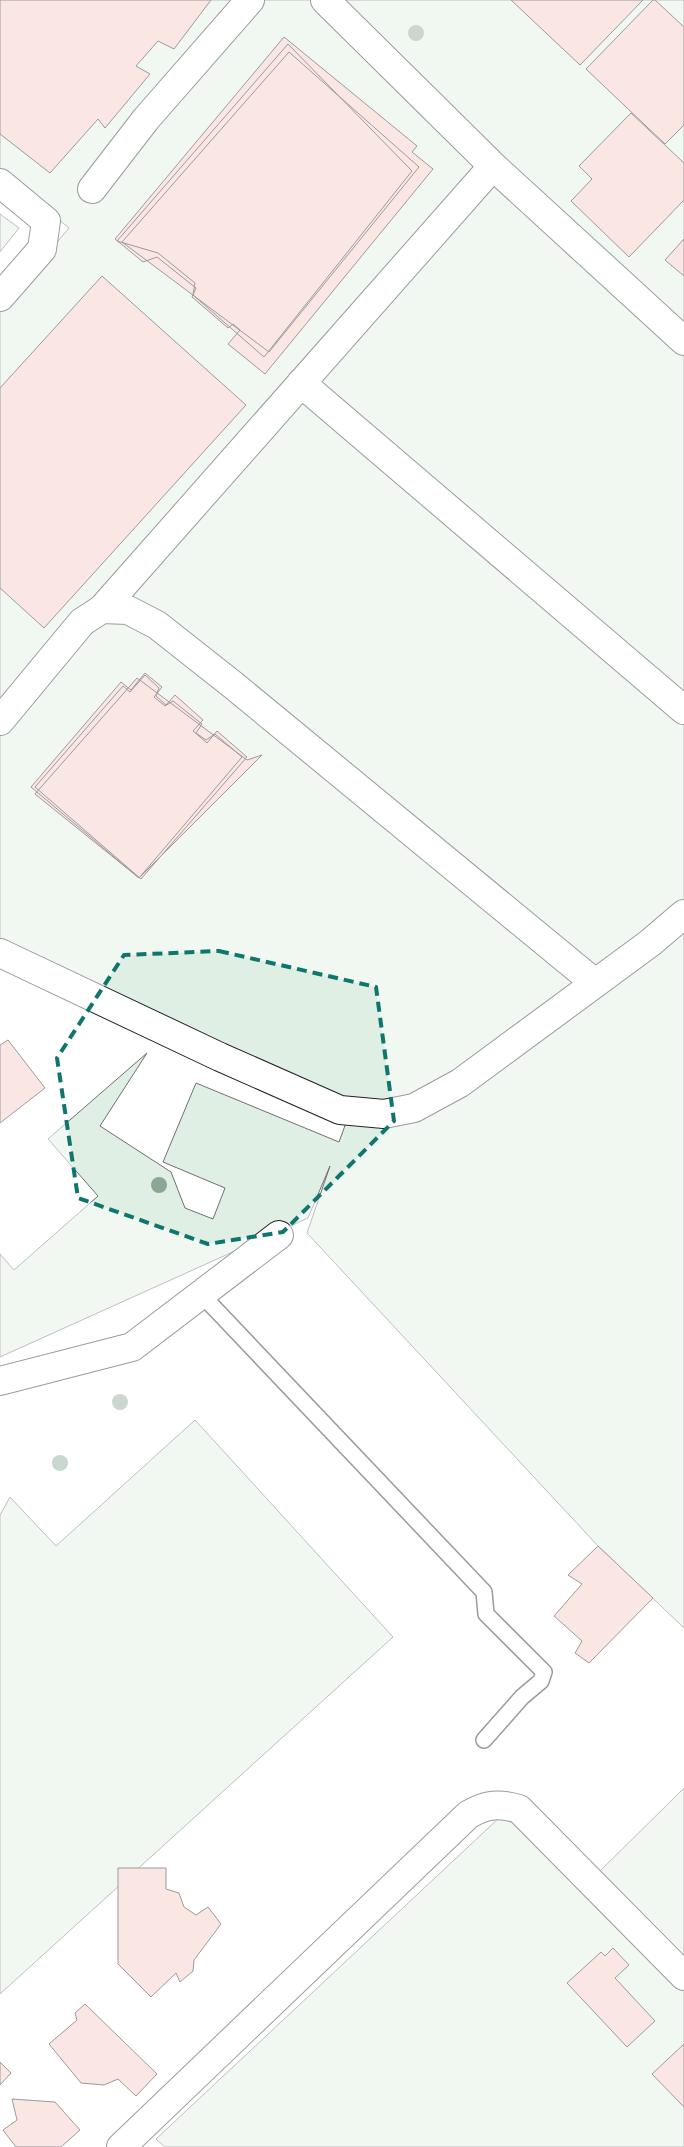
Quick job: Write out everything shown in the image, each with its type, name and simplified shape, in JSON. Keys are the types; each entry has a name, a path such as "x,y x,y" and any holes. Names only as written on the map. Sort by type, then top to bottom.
{"street":[{"path":"92,189 146,119 250,0"},
{"path":"326,0 493,166 684,341"},
{"path":"0,721 82,622 102,609 493,166"},
{"path":"0,183 46,221 42,249 0,297"},
{"path":"301,383 684,710"},
{"path":"102,609 128,610 157,625 595,983"},
{"path":"0,952 220,1057 340,1110 384,1114 414,1108 460,1083 650,943 684,914"},
{"path":"0,1381 132,1348 279,1235"},
{"path":"121,2147 468,1815 489,1805 504,1804 519,1809 684,1976"}],"lane":[{"path":"201,1294 484,1592 486,1614 544,1672 541,1681 522,1697 484,1740"}],"highlighted area":[{"path":"219,951 376,987 394,1121 283,1232 208,1244 78,1198 57,1058 124,955"}],"green space":[{"path":"0,0 684,0 684,1628 598,1546 307,1233 330,1166 308,1218 0,1357 0,1254 14,1270 98,1196 48,1139 147,1053 100,1126 171,1172 185,1208 213,1219 225,1188 163,1162 196,1083 339,1142 351,1109 0,957 0,310 69,228 0,172"},
{"path":"0,214 19,228 0,252"},
{"path":"195,1420 393,1637 0,1994 0,1515 10,1497 56,1546"},
{"path":"684,1788 684,2147 165,2147 156,2139 515,1803 593,1878"}],"building":[{"path":"0,0 211,0 174,49 158,41 136,66 150,74 105,128 98,119 50,173 0,134"},
{"path":"511,0 643,0 580,65"},
{"path":"653,0 684,27 684,125 665,144 586,69"},
{"path":"284,37 417,146 412,152 433,169 265,374 228,344 240,330 233,324 228,328 192,297 196,288 157,257 143,262 115,239"},
{"path":"288,44 412,171 264,357 193,295 195,283 158,253 117,241"},
{"path":"289,52 419,167 269,352 122,242"},
{"path":"631,113 684,163 684,200 629,257 571,201 592,179 579,166"},
{"path":"684,239 684,276 665,260"},
{"path":"102,276 246,405 44,628 0,588 0,388"},
{"path":"145,673 162,687 154,697 165,706 173,701 202,724 196,733 206,740 215,734 242,757 139,878 31,787 121,682 131,690"},
{"path":"145,675 159,688 156,696 166,705 175,695 203,720 193,731 207,743 217,731 247,757 141,879 35,787 123,686 130,692"},
{"path":"137,678 247,760 262,755 139,878 35,794"},
{"path":"8,1040 45,1088 0,1123 0,1045"},
{"path":"598,1546 653,1598 589,1663 575,1653 582,1641 554,1616 582,1584 568,1575"},
{"path":"118,1868 166,1868 166,1889 179,1893 184,1907 196,1915 208,1907 221,1924 194,1960 193,1971 180,1982 176,1973 151,1997 118,1964"},
{"path":"613,1948 629,1965 615,1978 655,2021 627,2047 567,1983 601,1952 605,1956"},
{"path":"85,2004 157,2074 136,2096 118,2079 104,2085 81,2083 49,2044 77,2020 75,2013"},
{"path":"684,2044 684,2107 652,2074"},
{"path":"0,2062 11,2073 0,2085"},
{"path":"12,2099 55,2102 80,2130 61,2147 16,2147 3,2130 17,2120"}]}
